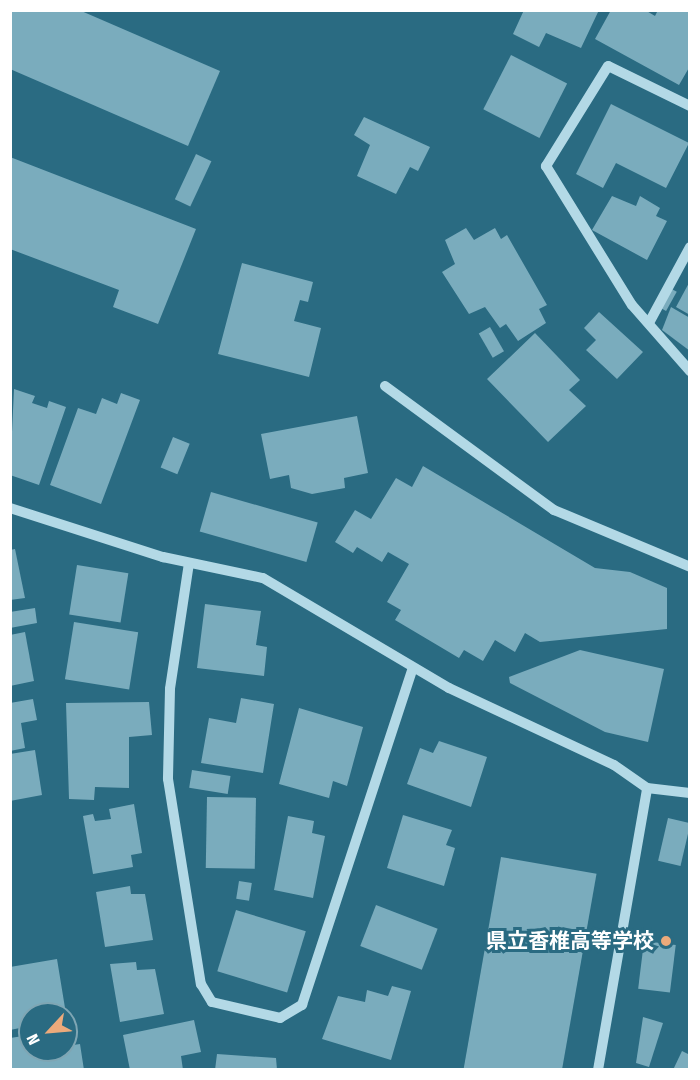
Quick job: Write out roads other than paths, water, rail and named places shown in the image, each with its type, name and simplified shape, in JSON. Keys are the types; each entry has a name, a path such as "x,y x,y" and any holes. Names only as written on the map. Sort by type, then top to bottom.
{"street":[{"path":"690,106 608,66 546,166 632,305 650,321 690,371"},
{"path":"650,321 690,247"},
{"path":"385,386 554,510 690,567"},
{"path":"10,508 189,563 263,578 413,668 614,765 647,788 690,793"},
{"path":"189,563 170,690 168,779 201,984 212,1002 280,1018 302,1005 413,668"},
{"path":"598,1070 647,788"}],"place":[{"name":"県立香椎高等学校","path":"666,941"}]}
